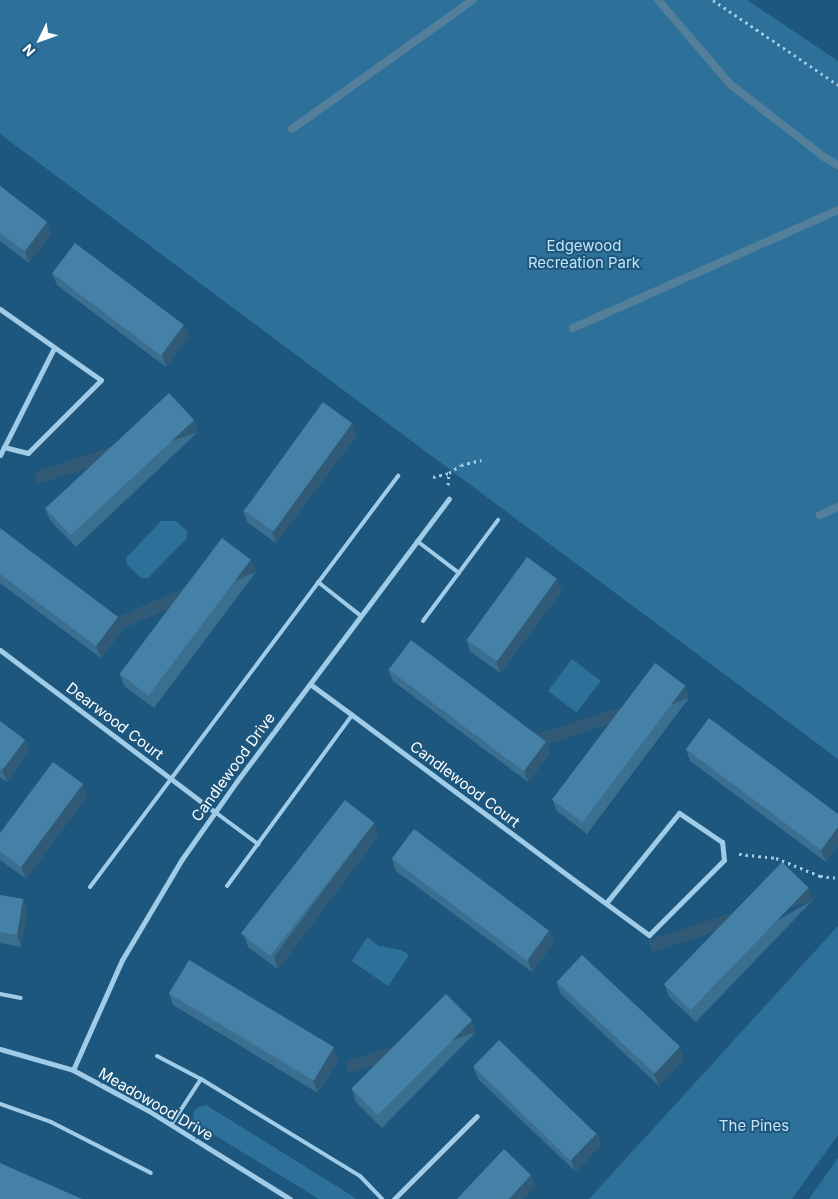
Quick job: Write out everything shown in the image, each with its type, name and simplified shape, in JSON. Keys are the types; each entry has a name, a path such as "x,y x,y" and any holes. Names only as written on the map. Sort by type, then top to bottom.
{"street":[{"path":"0,309 101,380 28,453 4,446"},
{"path":"0,455 54,348"},
{"name":"Candlewood Drive","path":"72,1070 122,960 153,905 215,812 449,499"},
{"name":"Dearwood Court","path":"0,650 215,812"},
{"name":"Candlewood Court","path":"310,684 649,935 724,860 723,852"},
{"path":"606,904 679,814 722,842 723,852"},
{"name":"Meadowood Drive","path":"0,1049 72,1070 172,1126 290,1199"},
{"path":"394,1199 477,1116"}],"lane":[{"path":"90,886 398,476"},
{"path":"423,621 498,520"},
{"path":"417,541 459,573"},
{"path":"318,582 361,616"},
{"path":"227,886 352,715"},
{"path":"215,812 258,844"},
{"path":"0,994 20,998"},
{"path":"157,1056 201,1079 360,1176 382,1199"},
{"path":"172,1126 201,1079"},
{"path":"0,1104 51,1122 151,1172"}],"path":[{"path":"713,0 838,85"},
{"path":"433,477 449,474 461,464 481,460"},
{"path":"723,852 776,858 829,879 838,878"}],"green space":[{"name":"Edgewood Recreation Park","path":"0,0 747,0 838,61 838,759 0,134"},
{"path":"161,521 176,521 187,531 187,538 148,578 141,578 127,564 126,558"},
{"path":"572,659 601,681 577,713 548,691"},
{"name":"The Pines","path":"838,926 838,1135 792,1199 589,1199"},
{"path":"367,937 379,946 401,950 409,955 388,986 352,961"},
{"path":"206,1105 356,1199 319,1199 198,1125 193,1119 194,1111"},
{"path":"838,1158 838,1199 809,1199"}],"building":[{"path":"0,186 47,222 25,251 0,233"},
{"path":"75,243 184,325 161,355 52,273"},
{"path":"169,393 194,420 71,535 45,508"},
{"path":"323,402 352,423 273,532 244,510"},
{"path":"0,528 118,617 96,646 0,574"},
{"path":"222,538 251,560 148,695 120,674"},
{"path":"527,557 557,579 497,661 467,640"},
{"path":"411,640 546,742 524,771 389,670"},
{"path":"655,663 685,686 582,822 552,800"},
{"path":"709,718 838,814 838,827 821,850 686,749"},
{"path":"0,721 25,740 2,770 0,768"},
{"path":"53,762 83,784 21,867 0,851 0,833"},
{"path":"345,800 374,823 270,956 241,933"},
{"path":"414,829 549,931 527,960 392,859"},
{"path":"782,862 809,888 691,1010 664,984"},
{"path":"0,895 23,899 17,935 0,932"},
{"path":"582,955 680,1046 655,1073 557,982"},
{"path":"189,960 334,1047 314,1080 169,993"},
{"path":"446,994 472,1020 377,1115 351,1089"},
{"path":"499,1040 596,1134 570,1160 473,1067"},
{"path":"504,1149 531,1175 509,1199 457,1199"},
{"path":"0,1163 82,1199 0,1199"}],"waterway":[{"path":"292,129 473,0"},
{"path":"658,0 730,84 824,157 838,165"},
{"path":"573,328 838,210"},
{"path":"820,515 838,507"}]}
